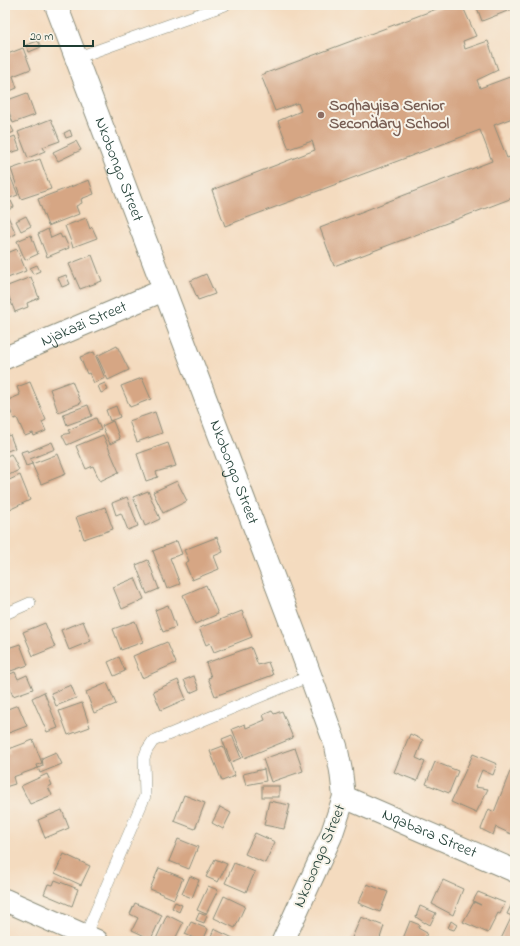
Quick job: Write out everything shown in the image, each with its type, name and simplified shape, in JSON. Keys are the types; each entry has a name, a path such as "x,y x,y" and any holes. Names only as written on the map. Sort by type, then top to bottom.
{"street":[{"name":"Nkobongo Street","path":"56,5 298,642 336,746 342,771 344,798 331,836 284,941"},
{"name":"Njakazi Street","path":"5,358 164,290"},
{"name":"Nqabara Street","path":"344,798 515,871"},
{"path":"5,900 91,938"}],"lane":[{"path":"76,58 225,5"},
{"path":"5,614 30,603"},
{"path":"91,938 145,796 144,758 153,741 310,676"}],"building":[{"path":"447,5 462,5 476,36 463,41 465,49 488,41 498,70 477,80 480,88 515,75 515,117 494,125 507,158 515,155 515,197 334,266 320,228 492,161 480,130 225,226 212,190 315,150 312,141 289,149 278,121 301,111 298,103 275,111 261,75"},
{"path":"476,5 515,5 515,8 482,21"},
{"path":"38,41 41,47 29,52 26,45"},
{"path":"23,48 31,69 13,76 17,88 5,93 5,55"},
{"path":"27,93 35,115 13,123 5,101"},
{"path":"51,119 60,141 43,147 45,151 28,158 18,132"},
{"path":"11,126 14,132 7,135 5,128"},
{"path":"70,130 72,136 66,138 64,133"},
{"path":"15,136 20,150 9,153 5,140"},
{"path":"76,141 81,150 58,161 53,152"},
{"path":"40,159 51,189 21,199 11,169"},
{"path":"9,173 18,195 7,199 5,193 5,174"},
{"path":"89,180 94,194 81,199 82,203 76,206 79,214 48,226 38,199"},
{"path":"11,201 14,207 8,210 5,204"},
{"path":"5,210 16,234 5,239"},
{"path":"26,216 31,226 21,231 16,221"},
{"path":"86,218 90,229 92,227 97,238 73,247 65,226"},
{"path":"48,229 51,238 60,234 62,238 64,237 69,248 47,257 38,234"},
{"path":"31,235 38,254 25,260 17,241"},
{"path":"17,249 26,271 5,279 5,254"},
{"path":"92,255 102,281 80,289 69,264"},
{"path":"37,265 40,271 33,274 30,268"},
{"path":"206,274 215,294 198,300 190,281"},
{"path":"66,275 70,284 62,287 58,278"},
{"path":"31,277 39,298 27,303 28,307 15,312 5,287"},
{"path":"117,346 129,370 108,380 97,356"},
{"path":"94,352 105,378 94,383 89,373 87,374 80,357"},
{"path":"142,378 151,399 130,407 121,386"},
{"path":"72,381 81,403 58,412 50,389"},
{"path":"30,382 46,420 42,422 46,431 34,436 33,433 25,436 17,418 14,419 6,401 20,395 17,387"},
{"path":"105,383 108,390 101,393 98,386"},
{"path":"88,405 92,416 67,425 63,414"},
{"path":"116,406 120,417 110,421 106,410"},
{"path":"155,412 162,433 137,442 129,421"},
{"path":"96,418 101,430 67,445 62,435 70,433 68,430"},
{"path":"113,421 120,439 110,444 102,426"},
{"path":"10,435 15,448 5,452 5,437"},
{"path":"103,435 119,472 100,481 93,466 86,469 76,446"},
{"path":"52,442 55,449 30,459 32,464 26,466 21,452 27,450 28,452"},
{"path":"168,443 176,466 156,472 158,477 146,481 137,454"},
{"path":"11,454 19,470 5,477 5,457"},
{"path":"58,454 66,474 41,484 32,464"},
{"path":"20,475 30,500 11,509 5,495 5,482"},
{"path":"177,481 187,501 163,513 153,492"},
{"path":"148,491 160,519 145,526 133,497"},
{"path":"127,497 138,526 128,530 121,513 116,515 112,503"},
{"path":"105,507 113,529 84,539 76,517"},
{"path":"217,537 223,552 214,556 219,569 192,580 185,563 189,561 184,550"},
{"path":"177,541 182,554 170,558 180,584 167,589 153,551"},
{"path":"148,560 159,589 147,594 136,565"},
{"path":"135,578 144,599 122,609 113,587"},
{"path":"206,585 218,614 195,624 183,595"},
{"path":"168,605 176,627 163,632 155,610"},
{"path":"242,611 252,637 214,652 210,643 206,645 199,628"},
{"path":"83,621 91,641 69,650 61,630"},
{"path":"135,621 143,642 121,650 113,629"},
{"path":"45,623 55,647 33,656 23,632"},
{"path":"167,642 176,663 142,678 133,656"},
{"path":"20,644 28,665 5,673 5,649"},
{"path":"251,647 258,665 268,662 273,675 215,696 208,678 211,677 206,663"},
{"path":"119,657 125,671 114,676 108,662"},
{"path":"15,672 18,679 27,675 33,689 13,696 9,686 7,686 5,676"},
{"path":"194,676 199,689 190,693 184,680"},
{"path":"178,680 186,699 161,710 153,691"},
{"path":"107,683 116,704 94,713 86,692"},
{"path":"71,685 76,698 56,706 51,693"},
{"path":"44,692 58,728 47,732 32,698"},
{"path":"82,703 90,727 68,735 59,711"},
{"path":"18,705 27,726 6,734 5,710"},
{"path":"272,711 274,714 282,711 293,738 244,758 232,729 245,724 246,728 265,720 263,715"},
{"path":"410,734 423,740 416,758 425,762 417,781 394,772"},
{"path":"232,735 241,758 231,762 222,739"},
{"path":"33,740 42,763 37,765 38,768 13,777 15,784 5,787 5,755 10,753 9,749"},
{"path":"223,746 235,776 222,781 210,751"},
{"path":"295,748 303,771 271,782 263,759"},
{"path":"56,752 62,764 40,773 38,768 43,766 42,758"},
{"path":"473,754 497,764 493,775 482,770 475,787 488,789 476,813 451,802"},
{"path":"435,762 458,771 449,793 426,784"},
{"path":"264,769 266,781 246,785 243,774"},
{"path":"511,769 515,772 515,824 511,834 496,827 493,835 481,829 489,809 494,812"},
{"path":"47,774 52,785 48,787 52,795 30,804 21,786"},
{"path":"262,786 279,786 279,797 262,797"},
{"path":"184,795 205,803 195,829 174,821"},
{"path":"269,801 290,805 284,829 264,825"},
{"path":"220,807 231,813 223,829 212,823"},
{"path":"62,810 69,828 45,838 38,820"},
{"path":"255,833 275,842 265,863 245,854"},
{"path":"178,839 198,847 189,869 169,861"},
{"path":"64,854 90,866 81,885 55,873"},
{"path":"215,859 227,864 218,882 206,877"},
{"path":"234,863 255,872 246,892 225,883"},
{"path":"159,868 183,878 174,899 150,889"},
{"path":"190,876 199,880 192,898 182,894"},
{"path":"55,880 78,889 72,906 44,894 48,884 53,885"},
{"path":"443,880 463,889 453,915 432,904"},
{"path":"367,884 388,892 380,912 358,903"},
{"path":"208,886 218,890 206,914 197,910"},
{"path":"478,892 505,903 488,933 463,922 474,902 481,905 473,901"},
{"path":"224,896 245,906 235,928 214,918"},
{"path":"515,897 515,941 500,941 512,916 507,914"},
{"path":"175,902 182,905 179,912 172,908"},
{"path":"135,903 162,915 151,939 132,930 138,918 130,914"},
{"path":"420,906 436,913 430,925 416,917"},
{"path":"199,913 207,916 204,923 196,920"},
{"path":"167,915 183,923 174,941 155,941"},
{"path":"361,917 384,926 379,941 351,940"},
{"path":"410,921 420,925 418,928 427,933 424,941 402,941"},
{"path":"451,921 457,925 454,930 448,928"},
{"path":"191,922 208,929 203,941 185,934"},
{"path":"214,929 235,939 235,941 209,941"}],"place":[{"name":"Soqhayisa Senior Secondary School","path":"321,115"}]}
